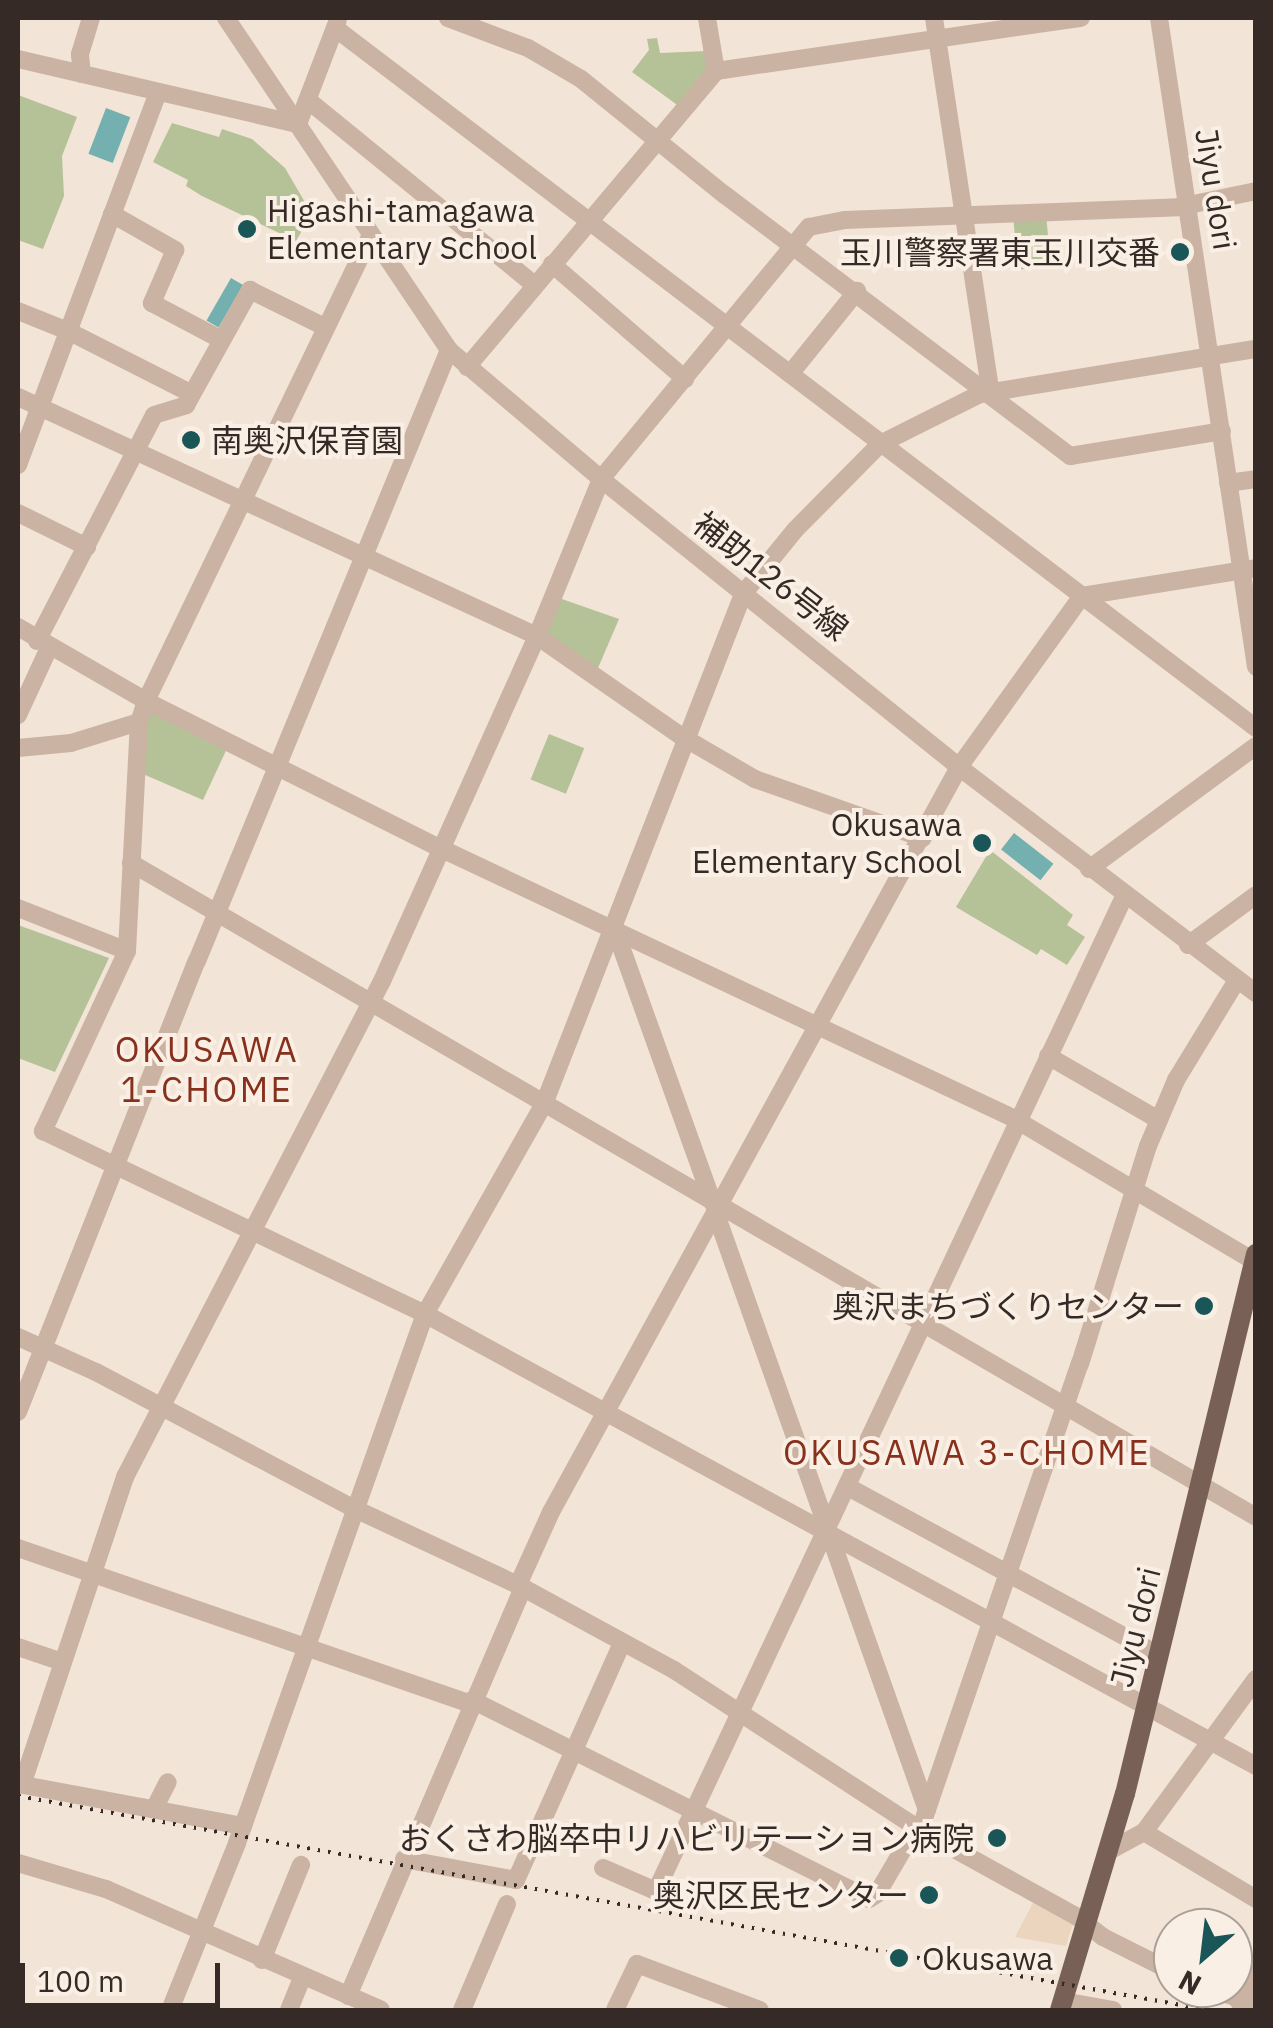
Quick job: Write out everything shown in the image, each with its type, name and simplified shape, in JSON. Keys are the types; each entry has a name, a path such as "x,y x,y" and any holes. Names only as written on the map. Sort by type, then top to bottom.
{"main road":[{"name":"Jiyu dori","path":"1061,2006 1147,1705 1255,1259"}],"street":[{"path":"82,74 80,54 91,18"},
{"name":"補助126号線","path":"226,18 449,350 601,480 959,767 1124,897 1256,993"},
{"path":"448,18 528,48 573,74 1070,456 1222,431"},
{"path":"707,18 716,71"},
{"path":"934,18 991,392"},
{"path":"467,367 716,71 1080,18"},
{"name":"Jiyu dori","path":"1160,18 1228,483 1248,569 1255,658"},
{"path":"18,59 298,124 337,23 587,222 1256,728"},
{"path":"18,465 158,92"},
{"path":"309,101 535,285"},
{"path":"243,1826 20,1784 117,1495 159,1406 371,1003 536,636 601,480 809,227 825,222 1187,206 1256,191"},
{"path":"112,214 175,250 152,302 222,340"},
{"path":"370,237 146,701 140,722 127,951 42,1131 425,1314 1256,1766"},
{"path":"552,264 685,379"},
{"path":"18,715 43,644 154,415 186,405 250,290 325,327"},
{"path":"790,374 857,291"},
{"path":"18,311 68,331 192,394"},
{"path":"170,2010 243,1826 425,1314 544,1104 743,594 795,530 880,444 980,394 1256,349"},
{"path":"18,1412 114,1166 449,350"},
{"path":"18,397 134,454 536,636 687,739 755,779 923,838"},
{"path":"1228,483 1256,478"},
{"path":"18,514 87,547"},
{"path":"348,1996 551,1512 959,767 1082,596 1248,569"},
{"path":"18,627 146,701 442,848 1018,1121 1255,1259"},
{"path":"18,748 71,743 140,722"},
{"path":"1089,869 1256,746"},
{"path":"131,863 716,1208 1256,1517"},
{"path":"1188,945 1256,895"},
{"path":"603,1868 656,1891 1124,897"},
{"path":"18,908 127,951"},
{"path":"614,927 926,1810"},
{"path":"18,1548 471,1702 697,1810 869,1899 877,1894 912,1834 920,1830 1159,1120 1176,1080 1236,980"},
{"path":"1048,1056 1159,1120"},
{"path":"18,1337 356,1510 521,1586 674,1670 920,1830 1153,1961"},
{"path":"848,1487 1159,1655"},
{"path":"404,1859 516,1880 622,1643"},
{"path":"18,1647 62,1662"},
{"path":"1107,1852 1144,1832 1256,1678"},
{"path":"154,1809 168,1782"},
{"path":"1144,1832 1256,1900"},
{"path":"18,1863 106,1889 202,1935 380,2010"},
{"path":"262,1960 302,1865"},
{"path":"462,2010 508,1904"},
{"path":"616,2010 637,1964 760,2010"},
{"path":"288,2010 302,1977"},
{"path":"1061,2006 1113,2010"}],"green space":[{"path":"657,38 660,53 707,51 710,71 680,107 632,72 649,50 647,39"},
{"path":"18,95 77,117 62,156 64,196 43,249 18,240"},
{"path":"172,123 219,137 222,129 252,139 285,168 306,204 297,222 304,227 296,241 202,196 186,186 188,180 153,162"},
{"path":"1046,213 1051,267 1018,270 1013,216"},
{"path":"559,598 619,619 598,668 544,633"},
{"path":"149,709 230,742 203,800 136,771"},
{"path":"549,734 584,748 566,794 531,779"},
{"path":"990,850 1073,915 1067,925 1085,937 1067,965 1041,949 1037,955 956,907"},
{"path":"18,925 109,958 55,1072 18,1058"}],"shaded area":[{"path":"1034,1901 1073,1924 1066,1946 1015,1937"}],"water":[{"path":"106,108 130,117 113,163 88,154"},
{"path":"231,278 243,285 219,327 206,320"},
{"path":"1014,833 1053,864 1040,880 1001,850"}],"railway":[{"path":"18,1796 1209,2010"}],"place":[{"name":"Higashi-tamagawa Elementary School","path":"247,229"},
{"name":"玉川警察署東玉川交番","path":"1180,252"},
{"name":"南奥沢保育園","path":"191,440"},
{"name":"Okusawa Elementary School","path":"982,843"},
{"name":"奥沢まちづくりセンター","path":"1204,1306"},
{"name":"おくさわ脳卒中リハビリテーション病院","path":"997,1838"},
{"name":"奥沢区民センター","path":"929,1895"},
{"name":"Okusawa","path":"899,1958"}],"district":[{"name":"OKUSAWA 1-CHOME","path":"207,1069"},
{"name":"OKUSAWA 3-CHOME","path":"967,1452"}]}
